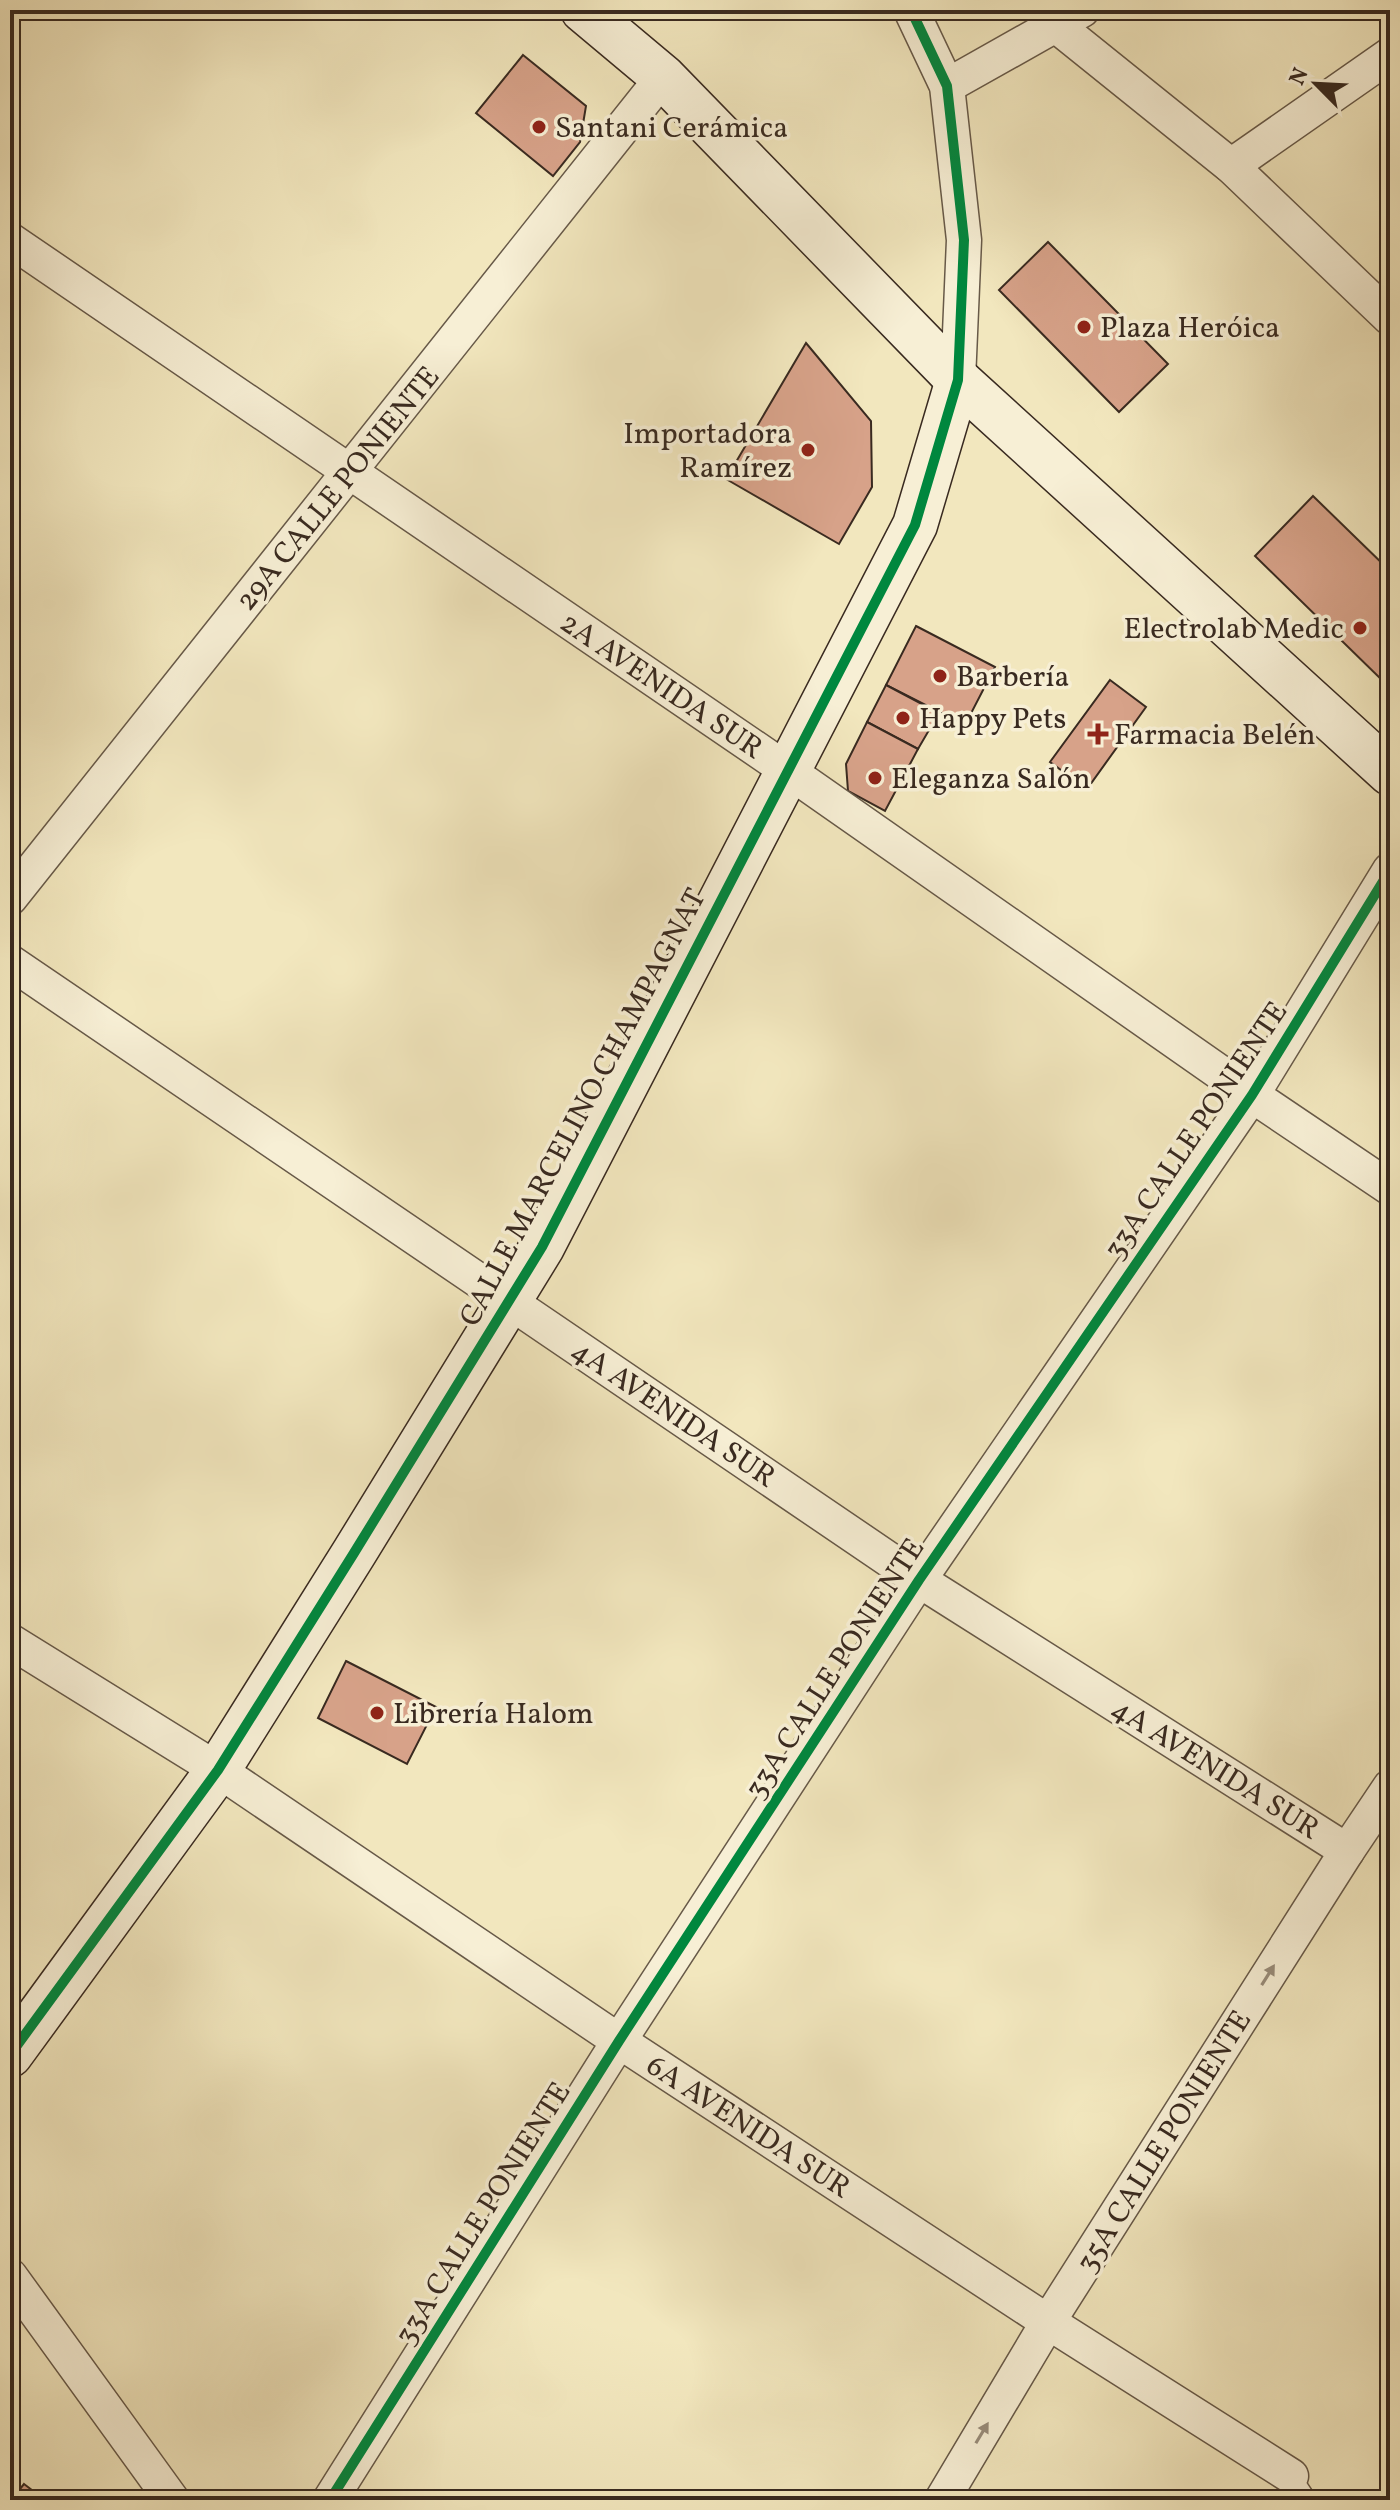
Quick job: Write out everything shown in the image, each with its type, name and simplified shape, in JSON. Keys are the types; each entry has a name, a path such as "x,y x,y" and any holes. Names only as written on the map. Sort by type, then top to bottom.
{"street":[{"path":"583,10 663,77 958,380 1390,773"},
{"path":"911,10 947,86 964,240 958,380"},
{"path":"947,86 1069,18 1231,166 1390,318"},
{"path":"1231,166 1390,55"},
{"name":"29A CALLE PONIENTE","path":"10,898 663,77"},
{"name":"2A AVENIDA SUR","path":"10,240 787,770 1390,1188"},
{"name":"CALLE MARCELINO CHAMPAGNAT","path":"10,2055 218,1770 542,1247 915,525 958,380"},
{"name":"33A CALLE PONIENTE","path":"330,2500 619,2041 919,1580 1252,1095 1390,870"},
{"name":"4A AVENIDA SUR","path":"10,962 919,1580 1347,1851"},
{"name":"6A AVENIDA SUR","path":"10,1641 218,1770 619,2041 1299,2488"},
{"name":"35A CALLE PONIENTE","path":"942,2500 1048,2322 1390,1787"},
{"path":"10,2276 172,2500"}],"building":[{"name":"Santani Cerámica","path":"523,55 586,106 580,142 553,176 476,113"},
{"name":"Plaza Heróica","path":"1048,242 1168,364 1119,412 999,290"},
{"name":"Importadora Ramírez","path":"806,343 871,421 872,487 839,544 726,479"},
{"path":"1313,496 1390,571 1390,679 1386,684 1255,556"},
{"name":"Barbería","path":"916,626 995,667 965,725 886,685"},
{"name":"Farmacia Belén","path":"1110,680 1146,707 1087,789 1050,762"},
{"name":"Happy Pets","path":"886,685 939,713 918,749 867,722"},
{"name":"Eleganza Salón","path":"867,722 918,749 885,811 848,791 846,764"},
{"name":"Librería Halom","path":"346,1661 436,1707 407,1764 318,1718"},
{"path":"1390,2433 1390,2450 1383,2446"},
{"path":"24,2484 45,2500 11,2500"}],"cycle path":[{"path":"10,2055 218,1770 542,1247 915,525 958,380 964,240 947,86 911,10"},
{"path":"330,2500 619,2041 919,1580 1252,1095 1390,870"}],"place":[{"name":"Santani Cerámica","path":"539,127"},
{"name":"Plaza Heróica","path":"1084,327"},
{"name":"Importadora Ramírez","path":"808,450"},
{"name":"Electrolab Medic","path":"1360,628"},
{"name":"Barbería","path":"940,676"},
{"name":"Happy Pets","path":"903,718"},
{"name":"Farmacia Belén","path":"1098,734"},
{"name":"Eleganza Salón","path":"875,778"},
{"name":"Librería Halom","path":"377,1713"}]}
